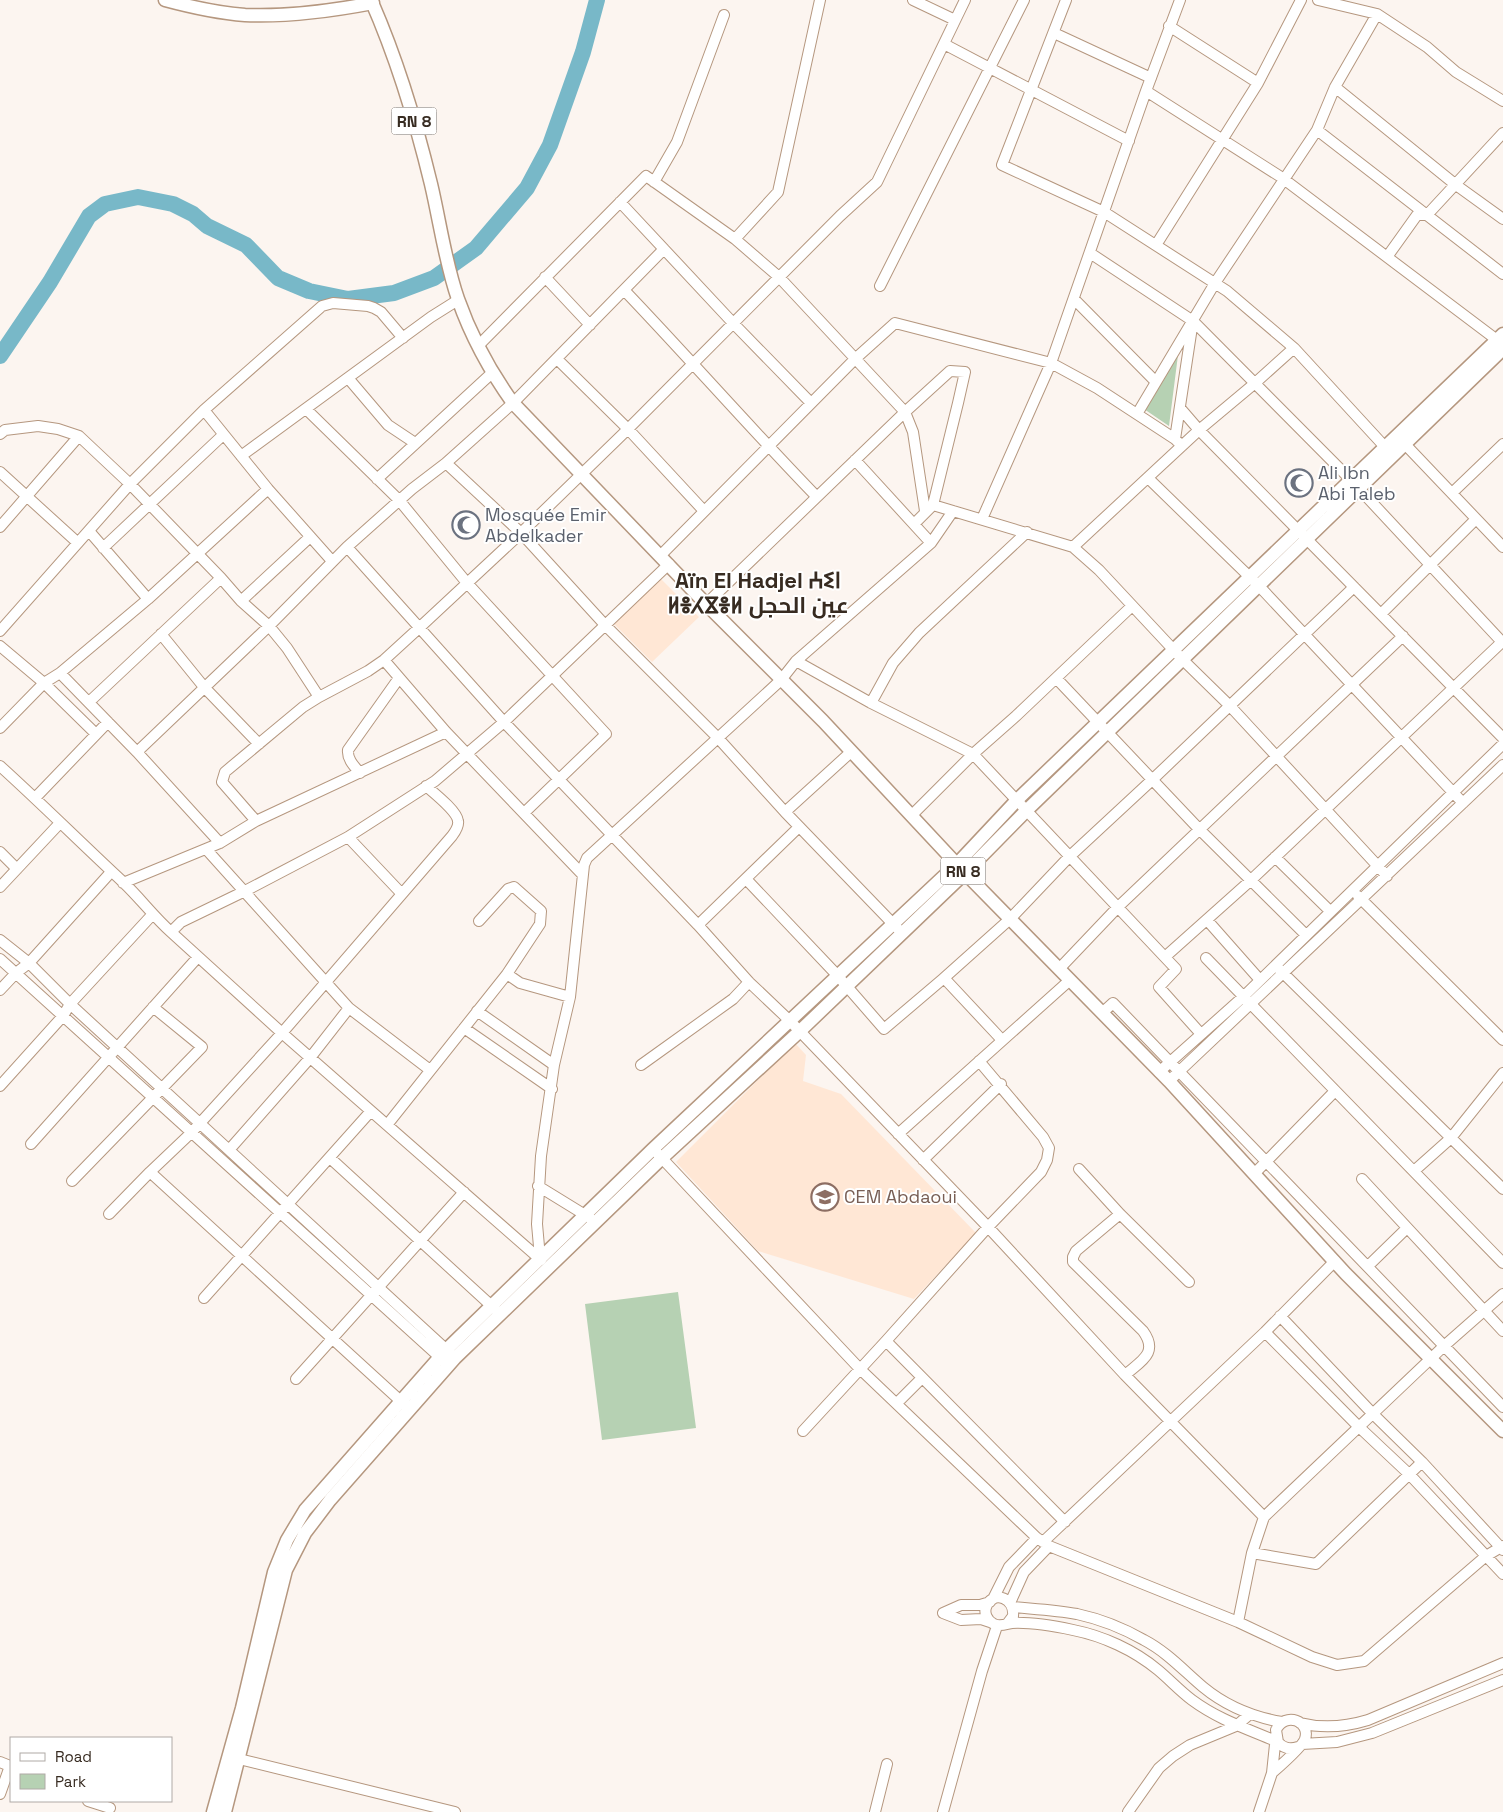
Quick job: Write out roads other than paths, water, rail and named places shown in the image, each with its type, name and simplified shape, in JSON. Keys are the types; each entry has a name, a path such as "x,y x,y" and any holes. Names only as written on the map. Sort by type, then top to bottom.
{"main road":[{"path":"165,0 214,11 245,15 309,12 372,2"},
{"name":"RN 8","path":"372,2 394,56 410,108 431,183 456,294 478,346 492,373 513,403 1168,1081 1346,1274 1503,1431"},
{"path":"214,1812 242,1708 274,1572 287,1540 305,1510 448,1357 658,1154 789,1020 892,924 961,868 1027,810 1108,733 1183,660 1254,582 1501,342"},
{"path":"1355,484 1385,447 1401,440"},
{"path":"658,1154 800,1031 846,987 902,933 961,868 1017,800 1173,650 1254,582"},
{"path":"225,1812 286,1570 305,1533 405,1405"}],"street":[{"path":"735,239 778,192 820,0"},
{"path":"913,0 956,20"},
{"path":"256,821 222,782 225,772 303,707 384,660 521,533 628,429 840,216 877,182 965,0"},
{"path":"880,286 1024,0"},
{"path":"1066,0 1002,165 1104,212 1227,291 1294,348 1385,447"},
{"path":"982,519 1052,363 1146,91 1180,0"},
{"path":"1156,245 1258,83 1301,0"},
{"path":"1318,0 1377,14 1426,47 1456,72 1503,101"},
{"path":"1137,414 1215,283 1316,130 1335,87 1377,14"},
{"path":"654,182 677,142 724,15"},
{"path":"1169,26 1258,83"},
{"path":"1054,33 1151,78"},
{"path":"944,44 1129,140"},
{"path":"1335,87 1456,185 1503,219"},
{"path":"1146,91 1284,179 1501,342"},
{"path":"1316,130 1503,274"},
{"path":"1387,257 1417,215 1427,215 1503,133"},
{"path":"478,346 646,176 735,239 779,277 905,412 913,432 929,508"},
{"path":"620,202 811,403"},
{"path":"137,752 269,626 347,547 513,403 664,249"},
{"path":"1090,253 1193,321 1355,484 1503,642 1250,881 1166,956"},
{"path":"545,277 590,325"},
{"path":"624,290 816,497"},
{"path":"241,456 431,317 456,294"},
{"path":"1074,299 1156,382"},
{"path":"0,631 130,484 204,410 325,304 333,303 374,308 381,312 403,338"},
{"path":"1179,442 1180,408 1193,321"},
{"path":"170,932 181,922 348,837 435,781 504,722 605,625 664,560 704,511 855,359 895,323 1052,363 1097,388 1179,442"},
{"path":"1073,548 1148,478 1179,442 1199,430 1294,348"},
{"path":"557,358 628,429 704,511"},
{"path":"706,604 950,371 965,372 929,508 914,524"},
{"path":"377,479 492,373"},
{"path":"348,378 388,425 415,443"},
{"path":"1180,408 1199,430 1503,738"},
{"path":"306,409 399,500 467,583 606,734 524,813"},
{"path":"204,410 268,489 332,561"},
{"path":"0,434 5,430 38,426 58,429 79,436 130,484 241,601 269,626 287,648 319,696"},
{"path":"103,548 223,435"},
{"path":"0,527 79,436"},
{"path":"1401,440 1476,519 1502,542"},
{"path":"1452,494 1503,444"},
{"path":"855,460 931,543"},
{"path":"446,463 521,533 605,625 718,738 799,827 902,933"},
{"path":"0,472 78,542"},
{"path":"1148,478 1254,582 1463,803"},
{"path":"0,728 44,684 60,674 148,599 268,489"},
{"path":"929,508 982,519 1073,548 1099,570 1173,650 1230,706 1386,876"},
{"path":"544,1263 537,1224 538,1186 554,1065 570,997 584,865 587,858 781,680 796,661 931,543 953,512"},
{"path":"1381,614 1476,519"},
{"path":"89,531 148,599"},
{"path":"871,703 893,663 918,633 1026,532"},
{"path":"241,601 310,537"},
{"path":"347,547 504,722 698,925 749,982 800,1031 988,1227 1125,1375 1264,1517"},
{"path":"89,702 221,578"},
{"path":"746,878 884,1030 1010,919 1069,857 1230,706 1354,586"},
{"path":"911,816 973,754 1132,606"},
{"path":"161,634 204,687 259,744"},
{"path":"1059,969 1118,907 1403,636"},
{"path":"0,646 44,684 96,734"},
{"path":"384,660 446,732 583,875"},
{"path":"796,661 871,703 973,754 1069,857 1166,956 1176,969 1159,987 1201,1034"},
{"path":"60,674 137,752 220,842"},
{"path":"360,773 350,760 348,750 399,678"},
{"path":"1056,678 1199,830 1306,935"},
{"path":"35,798 108,722"},
{"path":"124,883 206,849 256,821 446,732"},
{"path":"1159,1072 1275,966 1503,744"},
{"path":"785,812 851,752"},
{"path":"1168,1081 1503,765"},
{"path":"0,766 124,883 170,932 310,1058 544,1263"},
{"path":"109,1214 191,1133 282,1033 452,836 458,827 455,814 426,786"},
{"path":"0,887 60,823"},
{"path":"698,925 799,827"},
{"path":"348,837 402,894"},
{"path":"206,849 348,1008 430,1070"},
{"path":"0,852 17,869"},
{"path":"1275,857 1330,912"},
{"path":"0,990 16,973 29,964 111,872"},
{"path":"387,1125 507,974 540,924 541,911 512,887 508,888 479,922"},
{"path":"1353,889 1361,900 1503,1040"},
{"path":"0,1086 63,1016 70,1004 152,915"},
{"path":"1207,920 1260,980"},
{"path":"0,940 29,964 117,1048 229,1150 284,1208"},
{"path":"31,1144 198,957"},
{"path":"1206,958 1503,1263"},
{"path":"0,959 108,1058 154,1096 191,1133 284,1208 448,1357"},
{"path":"1275,966 1503,1189"},
{"path":"507,974 520,983 570,997"},
{"path":"944,978 1002,1040"},
{"path":"898,1134 1070,980"},
{"path":"641,1065 733,999 749,982"},
{"path":"1102,1013 1113,1003 1503,1407"},
{"path":"72,1181 202,1047 153,1007"},
{"path":"229,1150 310,1058 348,1008"},
{"path":"477,1012 554,1065"},
{"path":"464,1028 552,1089"},
{"path":"803,1431 988,1227 1041,1172 1047,1160 1050,1148 1043,1137 980,1061"},
{"path":"1414,1171 1451,1138 1503,1073"},
{"path":"923,1160 1001,1084"},
{"path":"1254,1174 1335,1091"},
{"path":"204,1298 371,1111"},
{"path":"658,1154 860,1369 1043,1542 1238,1622 1312,1657 1337,1665 1364,1661 1486,1556 1502,1548 1422,1462 1373,1414 1280,1316"},
{"path":"330,1158 496,1310"},
{"path":"1079,1169 1120,1214 1189,1282"},
{"path":"150,1172 405,1405"},
{"path":"1362,1179 1503,1331"},
{"path":"538,1186 591,1219"},
{"path":"296,1379 464,1192"},
{"path":"1120,1214 1076,1251 1073,1262 1148,1338 1150,1346 1148,1354 1125,1375"},
{"path":"1368,1266 1407,1228"},
{"path":"998,1624 987,1618 986,1610 1009,1567 1043,1542 1172,1422 1335,1261"},
{"path":"1238,1622 1252,1553 1264,1517 1444,1346 1503,1294"},
{"path":"1265,1332 1359,1427 1409,1474 1503,1574"},
{"path":"886,1341 1065,1522"},
{"path":"897,1403 922,1378"},
{"path":"1252,1553 1316,1564 1422,1462"},
{"path":"943,1812 982,1671 998,1624 1013,1616 1011,1605 1024,1572 1043,1542"},
{"path":"1503,1663 1360,1722 1323,1727 1300,1723 1291,1719 1282,1722 1265,1719 1237,1709 1204,1688 1170,1656 1145,1640 1111,1624 1076,1614 1011,1605 1002,1598 980,1604 961,1605 943,1613 960,1620 981,1619 998,1624 1033,1624 1073,1630 1105,1639 1136,1654 1157,1669 1192,1700 1220,1718 1236,1726 1276,1739 1284,1748 1336,1742 1372,1733 1503,1680"},
{"path":"1128,1812 1159,1768 1190,1745 1236,1726 1250,1714"},
{"path":"1259,1812 1272,1774 1278,1726 1282,1722"},
{"path":"1272,1774 1300,1746 1306,1736 1304,1726 1300,1723"},
{"path":"239,1759 456,1812"},
{"path":"0,1762 10,1766 0,1794"},
{"path":"875,1812 888,1764"},
{"path":"91,1802 110,1808"}],"waterway":[{"path":"0,356 50,282 89,216 105,204 138,197 173,204 193,214 207,226 246,245 278,278 309,291 348,299 394,293 434,278 476,248 527,188 550,145 583,52 597,0"}],"place":[{"name":"Ali Ibn Abi Taleb","path":"1299,483"},
{"name":"Mosquée Emir Abdelkader","path":"466,525"},
{"name":"CEM Abdaoui","path":"825,1197"}],"district":[{"name":"Aïn El Hadjel ⵄⵉⵏ ⵍⴻⵃⴵⴻⵍ عين الحجل","path":"758,592"}]}
